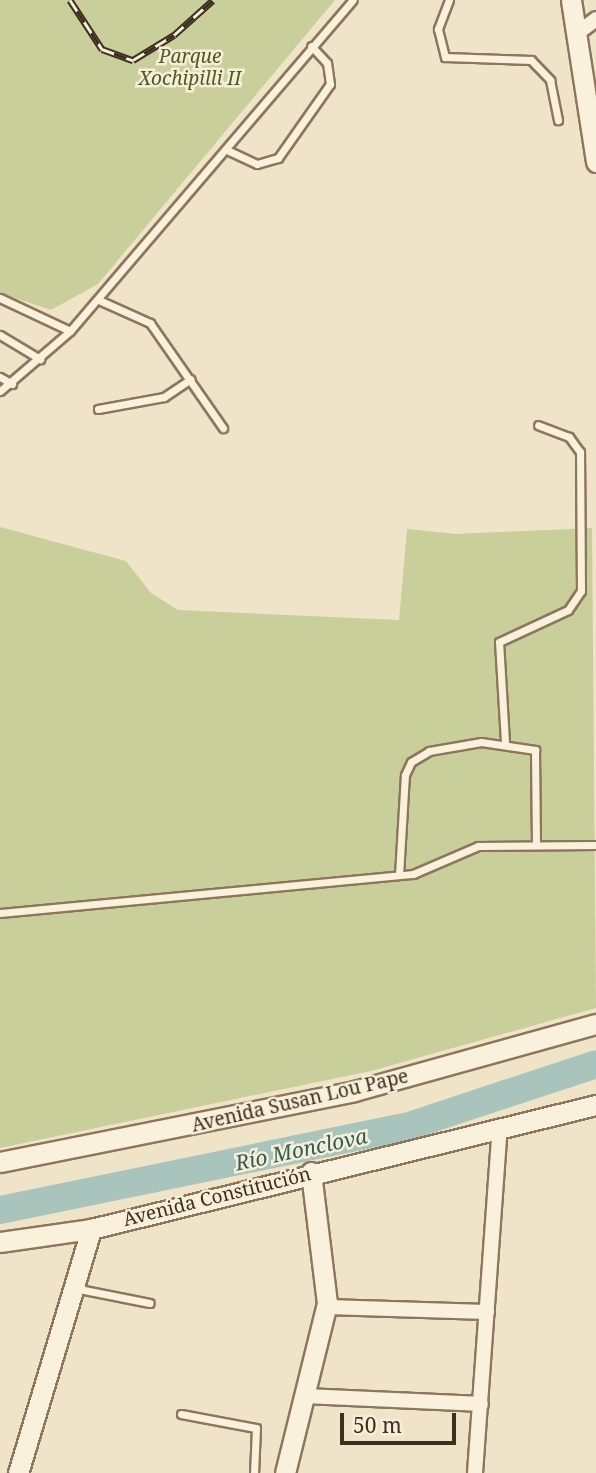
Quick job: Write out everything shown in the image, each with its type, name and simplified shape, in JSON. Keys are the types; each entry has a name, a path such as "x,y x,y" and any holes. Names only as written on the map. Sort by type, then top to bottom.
{"street":[{"path":"571,0 579,32 596,162"},
{"path":"579,32 596,19"},
{"name":"Avenida Susan Lou Pape","path":"0,1162 354,1091 596,1024"},
{"name":"Avenida Constitución","path":"0,1242 91,1229 311,1172 596,1105"},
{"path":"475,1473 500,1128"},
{"path":"285,1473 327,1307 311,1172"},
{"path":"0,1469 18,1473 91,1229"},
{"path":"327,1307 487,1311"},
{"path":"306,1396 481,1404"}],"lane":[{"path":"0,391 12,384 101,301 229,151 311,46 353,0"},
{"path":"449,0 438,29 445,57 531,60 550,79 558,120"},
{"path":"229,151 257,164 278,158 330,84 327,63 311,46"},
{"path":"0,298 70,331"},
{"path":"101,301 150,323 223,428"},
{"path":"0,335 40,359"},
{"path":"0,377 12,384"},
{"path":"97,409 164,397 191,379"},
{"path":"505,742 499,642 568,610 581,591 580,452 569,437 538,425"},
{"path":"399,875 411,762 429,751 505,742 531,746 537,757 536,844"},
{"path":"0,913 399,875 464,848 536,844 596,845"},
{"path":"74,1288 150,1303"},
{"path":"181,1415 256,1428 254,1473"}],"green space":[{"name":"Parque Xochipilli II","path":"0,0 335,0 98,284 51,310 0,293"},
{"path":"0,527 126,561 151,593 178,610 399,620 407,529 456,534 592,528 596,1008 371,1071 0,1148"}],"waterway":[{"name":"Río Monclova","path":"0,1210 406,1127 596,1064"}],"railway":[{"path":"70,0 102,49 133,60 174,35 213,0"}]}
